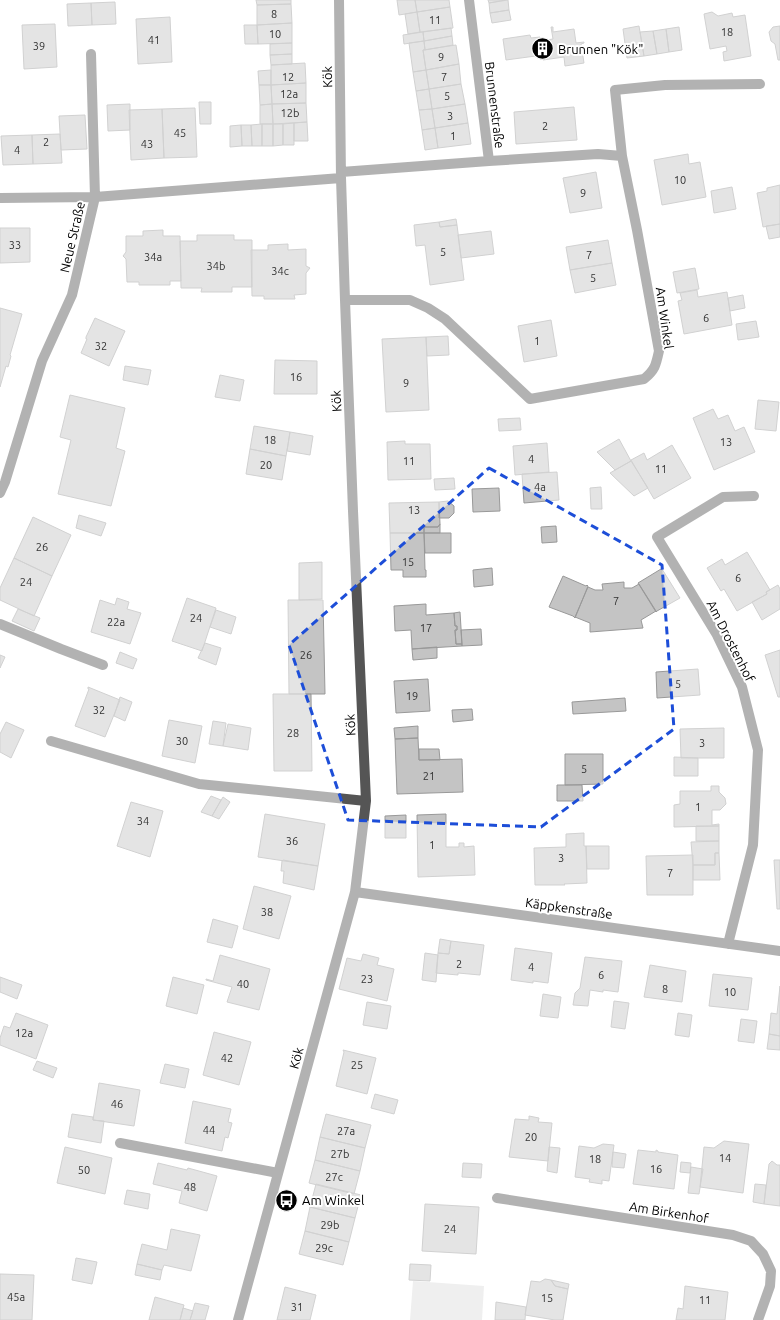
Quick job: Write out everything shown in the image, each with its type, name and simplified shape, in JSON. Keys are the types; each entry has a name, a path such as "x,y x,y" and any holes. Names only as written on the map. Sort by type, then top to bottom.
{"street":[{"name":"Kök","path":"238,1320 355,892 366,801 345,300 338,0"},
{"name":"Brunnenstraße","path":"341,175 489,161 469,0"},
{"path":"0,198 95,197 91,54"},
{"name":"Am Winkel","path":"345,300 410,300 428,308 445,318 530,399 644,379 652,372 656,364 659,351 622,156 614,90 665,85 760,84"},
{"path":"489,161 598,154 622,156"},
{"name":"Neue Straße","path":"0,493 5,482 42,361 72,295 95,197 341,175"},
{"name":"Am Drostenhof","path":"728,944 753,845 758,750 742,687 717,635 657,537 723,497 754,496"},
{"path":"0,624 61,650 103,665"},
{"path":"51,740 199,784 366,801"},
{"name":"Käppkenstraße","path":"355,892 780,951"},
{"path":"120,1143 278,1173"},
{"name":"Am Birkenhof","path":"497,1198 733,1235 751,1241 763,1254 771,1271 770,1286 758,1320"}],"highlighted area":[{"path":"489,468 662,565 674,729 541,827 348,820 289,645"}],"shaded area":[{"path":"413,1281 484,1286 482,1320 410,1320"}],"building":[{"path":"256,0 291,0 291,4 257,5"},
{"path":"397,0 415,0 417,12 399,15"},
{"path":"415,0 449,0 450,7 417,12"},
{"path":"488,0 505,0 489,3"},
{"path":"508,0 509,10 490,13 489,3"},
{"path":"115,2 116,24 92,25 91,3"},
{"path":"91,3 92,25 68,26 67,4"},
{"path":"291,4 292,23 257,25 257,5"},
{"path":"450,7 453,28 420,32 417,12"},
{"path":"509,10 511,20 492,23 490,13"},
{"path":"417,12 420,32 408,34 405,14"},
{"path":"712,12 718,16 732,13 733,17 745,15 751,56 724,61 723,52 727,51 726,46 710,49 704,14"},
{"path":"170,17 172,62 138,64 136,19"},
{"path":"292,23 292,43 258,44 257,25"},
{"path":"55,24 57,67 24,69 22,25"},
{"path":"244,25 257,25 258,44 245,44"},
{"path":"639,26 644,56 627,58 623,29"},
{"path":"780,26 780,60 778,60 775,44 771,41 769,32 773,27"},
{"name":"Brunnen \"Kök\"","path":"551,27 553,27 553,32 574,29 576,43 584,42 581,44 584,63 565,66 564,57 543,60 543,55 506,60 503,39 530,35 531,38 540,37 540,41 553,39"},
{"path":"679,27 682,50 669,52 666,29"},
{"path":"451,28 452,36 424,41 423,32"},
{"path":"666,29 669,52 657,54 653,31"},
{"path":"653,31 657,54 644,56 640,32"},
{"path":"423,32 424,41 404,44 403,35"},
{"path":"452,36 453,45 425,50 424,41"},
{"path":"424,41 425,50 423,50 426,70 413,72 409,43"},
{"path":"292,43 292,54 270,55 270,44"},
{"path":"456,45 459,64 426,70 423,50"},
{"path":"292,54 292,64 271,65 270,55"},
{"path":"305,63 306,83 271,85 271,65"},
{"path":"459,64 461,84 429,89 426,70"},
{"path":"271,70 271,85 259,85 258,71"},
{"path":"426,70 429,89 416,91 413,72"},
{"path":"306,83 306,103 272,104 271,85"},
{"path":"461,84 465,104 432,109 429,89"},
{"path":"259,85 271,85 272,104 260,105"},
{"path":"429,89 432,109 419,110 416,91"},
{"path":"199,102 211,102 211,124 200,124"},
{"path":"306,103 307,122 273,124 272,104"},
{"path":"130,104 130,130 108,131 107,105"},
{"path":"272,104 273,124 260,124 260,105"},
{"path":"465,104 468,123 435,128 432,109"},
{"path":"574,107 577,140 516,144 514,112"},
{"path":"195,108 197,157 164,158 162,109"},
{"path":"162,109 164,158 131,160 129,110"},
{"path":"432,109 435,128 422,130 419,110"},
{"path":"85,115 87,149 61,150 59,116"},
{"path":"307,122 308,141 294,141 294,123"},
{"path":"294,123 294,145 283,145 283,124"},
{"path":"468,123 471,144 438,148 435,128"},
{"path":"262,124 273,124 273,146 262,146"},
{"path":"262,124 262,146 252,146 251,125"},
{"path":"273,124 283,124 283,145 273,146"},
{"path":"241,125 242,146 230,147 230,126"},
{"path":"241,125 251,125 252,146 242,146"},
{"path":"435,128 438,148 425,150 422,130"},
{"path":"60,134 62,163 33,164 32,135"},
{"path":"32,135 33,164 3,165 1,136"},
{"path":"688,154 689,164 700,162 706,197 662,205 654,160"},
{"path":"596,172 602,208 570,213 563,178"},
{"path":"780,185 780,224 763,227 757,193 767,191 767,188"},
{"path":"732,187 736,209 714,213 711,191"},
{"path":"456,219 457,225 440,227 439,222"},
{"path":"439,222 440,227 457,225 464,280 430,285 425,245 416,246 414,225"},
{"path":"780,224 780,237 769,239 766,226"},
{"path":"0,228 30,228 30,262 0,263"},
{"path":"163,230 163,236 180,236 181,281 170,281 170,285 139,285 139,282 127,282 126,259 123,256 126,252 126,236 143,236 143,231"},
{"path":"491,231 494,254 461,258 458,235"},
{"path":"197,235 234,235 234,240 252,240 252,287 232,287 232,292 201,292 202,288 181,288 180,241 197,241"},
{"path":"608,240 612,263 570,270 566,247"},
{"path":"288,244 288,250 306,249 306,266 310,268 306,273 306,294 294,295 295,299 264,299 264,296 252,296 251,250 268,250 268,245"},
{"path":"612,263 616,285 575,293 570,270"},
{"path":"695,268 699,289 677,293 673,272"},
{"path":"697,290 698,297 727,292 732,325 684,334 678,301 682,300 680,293"},
{"path":"743,295 745,308 730,311 728,298"},
{"path":"0,308 22,314 8,367 6,366 0,387"},
{"path":"95,318 125,331 109,366 81,353 87,339 86,337"},
{"path":"551,320 557,356 524,362 518,326"},
{"path":"756,321 759,337 738,340 736,324"},
{"path":"448,336 449,355 427,356 426,337"},
{"path":"426,337 429,410 386,412 382,339"},
{"path":"275,360 317,361 317,394 274,394"},
{"path":"125,366 151,370 148,385 123,380"},
{"path":"220,375 244,380 240,401 215,397"},
{"path":"70,395 125,408 116,448 125,451 111,506 58,494 71,440 60,437"},
{"path":"758,400 779,402 776,431 755,429"},
{"path":"713,409 718,419 728,415 735,431 744,427 755,452 714,470 693,418"},
{"path":"520,418 521,430 499,431 498,419"},
{"path":"254,426 290,432 286,456 250,449"},
{"path":"290,432 313,436 310,455 287,451"},
{"path":"619,439 631,461 615,470 597,452"},
{"path":"405,441 405,444 430,444 431,479 388,480 387,442"},
{"path":"547,443 549,472 515,475 513,446"},
{"path":"672,445 691,478 654,499 631,460 644,453 647,460"},
{"path":"250,449 286,456 282,480 246,474"},
{"path":"631,461 648,488 634,496 610,473"},
{"path":"557,472 559,500 524,503 522,474"},
{"path":"454,478 455,489 435,490 434,479"},
{"path":"601,487 602,509 591,509 590,488"},
{"path":"499,488 500,511 473,512 472,489"},
{"path":"448,501 454,506 454,513 449,518 439,518 439,502"},
{"path":"439,502 440,524 438,527 424,527 424,533 390,533 389,503"},
{"path":"79,515 106,523 101,536 76,528"},
{"path":"33,517 71,535 52,576 14,558"},
{"path":"440,524 440,533 424,533 424,527 438,527"},
{"path":"556,526 557,542 542,543 541,527"},
{"path":"390,533 424,533 426,577 403,577 403,570 391,570"},
{"path":"424,533 451,533 451,553 425,553"},
{"path":"747,552 770,590 766,592 767,594 737,611 724,589 721,591 707,568 722,559 725,565"},
{"path":"14,558 52,576 34,616 0,600 0,588"},
{"path":"322,562 322,599 299,600 299,563"},
{"path":"492,568 493,585 474,587 473,570"},
{"path":"661,569 680,598 656,612 638,583"},
{"path":"563,576 588,586 575,618 549,607"},
{"path":"624,582 624,588 632,588 639,584 656,611 641,620 643,628 590,632 590,623 575,617 588,587 595,590 603,590 602,584"},
{"path":"778,585 780,589 780,609 762,620 752,602 767,594 766,592"},
{"path":"117,598 129,602 127,609 141,613 130,644 91,632 100,600 115,605"},
{"path":"187,598 216,608 202,651 172,641"},
{"path":"288,600 323,600 325,694 289,694"},
{"path":"426,604 426,615 454,613 455,626 457,626 457,630 455,630 456,644 462,644 462,646 412,649 411,630 395,631 394,606"},
{"path":"18,609 40,618 34,631 12,621"},
{"path":"216,610 236,617 231,634 210,627"},
{"path":"460,612 462,644 456,644 455,630 457,630 457,626 455,626 454,613"},
{"path":"481,629 482,645 462,646 461,630"},
{"path":"205,643 221,648 216,665 198,658"},
{"path":"437,647 437,658 413,660 412,649"},
{"path":"780,650 780,697 778,697 765,655"},
{"path":"120,652 137,659 133,669 116,663"},
{"path":"0,655 5,657 0,668"},
{"path":"698,669 700,695 657,698 656,672"},
{"path":"428,679 430,711 396,713 394,681"},
{"path":"88,687 120,700 105,737 75,726 89,689"},
{"path":"273,694 311,694 312,771 274,771"},
{"path":"120,697 132,702 125,721 114,716"},
{"path":"625,698 626,711 573,714 572,702"},
{"path":"472,709 473,720 453,722 452,710"},
{"path":"169,720 202,726 195,763 162,756"},
{"path":"213,721 226,723 223,746 209,744"},
{"path":"6,722 24,730 11,758 0,752 0,734"},
{"path":"228,724 251,728 248,750 223,746"},
{"path":"418,726 418,738 395,739 394,728"},
{"path":"724,728 724,758 681,758 680,729"},
{"path":"418,738 419,760 462,759 463,792 397,794 395,739"},
{"path":"419,749 439,749 440,760 419,760"},
{"path":"565,754 603,754 603,784 565,785"},
{"path":"674,757 698,758 698,776 674,776"},
{"path":"557,785 582,785 583,801 557,801"},
{"path":"711,786 719,786 719,792 725,798 726,804 720,810 712,810 712,825 719,824 719,826 674,827 674,805 680,804 680,791 711,791"},
{"path":"211,796 221,800 212,816 201,812"},
{"path":"223,797 230,802 219,819 212,816"},
{"path":"131,802 163,811 150,857 117,846"},
{"path":"265,814 325,824 318,866 258,857"},
{"path":"446,814 446,847 459,847 459,843 464,843 464,847 474,846 475,875 418,877 417,815"},
{"path":"406,815 406,838 385,838 385,816"},
{"path":"696,826 719,826 719,841 696,841"},
{"path":"584,833 584,846 586,846 587,883 535,885 534,848 566,847 566,834"},
{"path":"719,841 719,853 715,853 715,865 693,865 691,842"},
{"path":"586,846 609,846 609,869 587,869"},
{"path":"715,853 719,853 720,880 693,880 693,865 715,865"},
{"path":"693,855 693,895 647,895 646,856"},
{"path":"283,860 318,866 314,890 283,883 284,871 281,871"},
{"path":"774,860 780,860 780,909 777,909"},
{"path":"254,886 291,896 279,939 243,929"},
{"path":"213,919 238,926 232,948 207,942"},
{"path":"440,939 451,941 449,954 438,953"},
{"path":"451,941 484,945 480,975 436,973 438,953 449,954"},
{"path":"515,948 552,953 548,983 533,981 533,983 511,980"},
{"path":"425,953 438,955 436,982 422,980"},
{"path":"363,954 379,958 377,965 394,969 387,1001 339,989 347,958 361,961"},
{"path":"220,955 270,969 259,1010 227,1002 232,987 206,980 213,981"},
{"path":"585,957 622,961 618,992 590,990 588,1006 573,1005 575,993 580,988"},
{"path":"650,965 686,971 682,1002 644,997"},
{"path":"713,974 752,978 748,1010 709,1006"},
{"path":"0,977 22,985 17,999 0,992"},
{"path":"173,977 204,985 197,1014 166,1006"},
{"path":"780,986 780,1036 769,1034 771,1013 777,1014"},
{"path":"543,994 561,997 558,1018 540,1016"},
{"path":"614,1001 629,1003 625,1029 611,1027"},
{"path":"367,1002 391,1006 387,1029 363,1025"},
{"path":"16,1013 48,1025 36,1059 0,1045 0,1038 4,1026 10,1028"},
{"path":"678,1013 692,1015 689,1037 675,1035"},
{"path":"741,1019 757,1021 754,1043 738,1041"},
{"path":"214,1032 251,1042 239,1085 203,1075"},
{"path":"769,1034 780,1036 780,1050 767,1049"},
{"path":"343,1050 376,1058 367,1094 336,1086 344,1052"},
{"path":"37,1061 57,1068 53,1078 33,1070"},
{"path":"165,1064 189,1069 185,1088 160,1083"},
{"path":"99,1083 140,1090 134,1126 93,1120"},
{"path":"375,1094 398,1100 394,1114 371,1108"},
{"path":"193,1101 231,1109 228,1122 232,1123 228,1138 225,1137 222,1151 185,1143"},
{"path":"72,1114 93,1117 93,1120 104,1121 101,1143 68,1137"},
{"path":"326,1114 371,1125 365,1148 320,1137"},
{"path":"529,1116 539,1118 538,1122 552,1123 548,1161 509,1157 515,1119 529,1120"},
{"path":"320,1137 365,1148 360,1171 315,1160"},
{"path":"724,1141 749,1144 743,1193 700,1187 704,1147 714,1148"},
{"path":"603,1144 614,1145 609,1181 602,1180 602,1184 589,1182 590,1179 575,1177 579,1146 594,1148"},
{"path":"65,1147 112,1158 105,1194 57,1183"},
{"path":"549,1147 560,1148 557,1173 547,1171"},
{"path":"638,1150 656,1152 656,1150 658,1152 678,1155 674,1189 633,1184"},
{"path":"613,1152 626,1154 624,1168 612,1167"},
{"path":"315,1160 360,1171 354,1194 309,1183"},
{"path":"772,1161 777,1165 780,1165 780,1206 764,1204 769,1164"},
{"path":"681,1162 691,1163 690,1173 680,1172"},
{"path":"158,1163 187,1170 188,1168 217,1176 207,1211 179,1203 182,1191 153,1184"},
{"path":"463,1163 482,1164 481,1178 462,1177"},
{"path":"691,1167 703,1169 699,1194 688,1193"},
{"path":"316,1184 361,1195 355,1218 310,1207"},
{"path":"755,1184 766,1185 764,1204 753,1202"},
{"path":"127,1190 150,1194 148,1209 124,1204"},
{"path":"425,1204 479,1207 476,1254 422,1251"},
{"path":"310,1207 355,1218 349,1242 305,1231"},
{"path":"171,1229 200,1235 191,1271 164,1265 162,1270 137,1264 142,1244 167,1250"},
{"path":"305,1231 349,1242 343,1265 299,1254"},
{"path":"76,1258 97,1262 92,1284 72,1280"},
{"path":"137,1264 162,1270 160,1280 135,1275"},
{"path":"410,1264 431,1265 430,1281 409,1280"},
{"path":"0,1274 34,1275 32,1320 0,1320"},
{"path":"545,1279 551,1280 555,1286 568,1289 563,1320 525,1315 531,1281 540,1282"},
{"path":"551,1280 569,1284 568,1289 555,1286"},
{"path":"685,1286 728,1292 725,1320 676,1320 678,1308 683,1309"},
{"path":"285,1287 316,1295 310,1320 277,1320"},
{"path":"155,1297 184,1305 180,1320 149,1320"},
{"path":"496,1302 526,1307 525,1320 495,1320"},
{"path":"195,1303 209,1306 205,1320 190,1320"},
{"path":"183,1308 193,1311 190,1320 180,1320"}],"place":[{"name":"Brunnen \"Kök\"","path":"543,49"},
{"name":"Am Winkel","path":"287,1200"}]}
